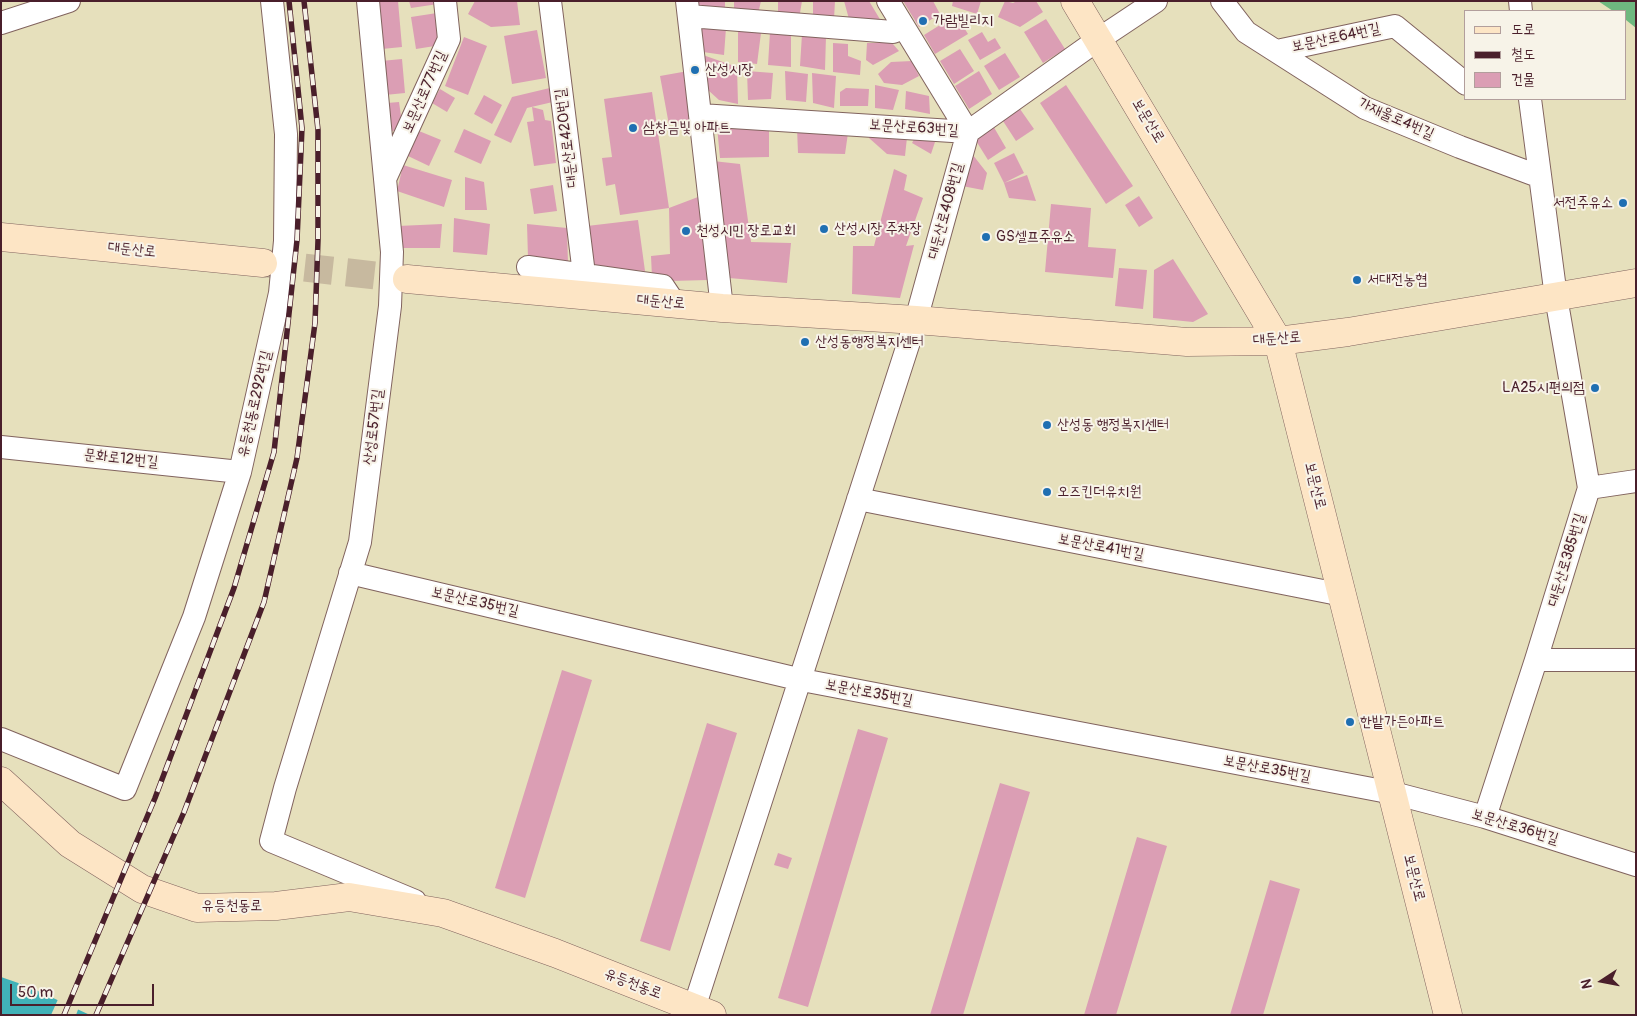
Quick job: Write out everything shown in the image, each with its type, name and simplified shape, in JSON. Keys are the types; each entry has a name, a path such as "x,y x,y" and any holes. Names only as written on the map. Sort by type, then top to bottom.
{"main road":[{"name":"보문산로","path":"1075,1 1278,341 1448,1015"},
{"name":"대둔산로","path":"1,237 263,264"},
{"name":"대둔산로","path":"407,279 722,308 916,320 1187,342 1278,341 1348,332 1636,283"},
{"name":"유등천동로","path":"1,780 70,844 142,889 198,908 276,906 349,898 443,912 703,1011"}],"street":[{"path":"1,23 68,1"},
{"name":"유등천동로292번길","path":"1,739 125,789 194,616 240,472 280,293 285,242 286,134 272,1"},
{"name":"산성로57번길","path":"271,841 285,788 360,542 390,306 392,252 368,1"},
{"name":"보문산로77번길","path":"385,180 449,39 445,1"},
{"name":"대둔산로420번길","path":"550,1 584,274"},
{"path":"888,1 968,132"},
{"path":"1099,39 1156,1"},
{"name":"가재울로4번길","path":"1222,1 1246,32 1365,108 1460,147 1538,176"},
{"path":"722,308 720,277 688,8 752,21 893,32 904,28"},
{"name":"보문산로64번길","path":"1277,51 1395,26 1464,82"},
{"name":"보문산로63번길","path":"700,115 771,118 968,132 1099,39"},
{"name":"대둔산로385번길","path":"1485,817 1589,488 1556,297 1538,176 1530,100"},
{"name":"대둔산로408번길","path":"916,320 968,132"},
{"path":"528,267 663,286 675,304"},
{"path":"703,1011 802,680 916,320"},
{"name":"문화로12번길","path":"1,447 240,472"},
{"path":"1589,488 1636,481"},
{"name":"보문산로41번길","path":"858,499 1343,595"},
{"name":"보문산로35번길","path":"350,573 802,680 1393,793"},
{"path":"1536,660 1636,660"},
{"name":"보문산로36번길","path":"1393,793 1485,817 1636,865"},
{"name":"유등천동로","path":"271,841 443,912"}],"green space":[{"path":"1598,1 1636,1 1636,28 1627,21 1627,10 1612,10"}],"water":[{"path":"1,977 27,986 90,1015 1,1015"}],"pier":[{"path":"59,997 79,1007 76,1015 51,1015"}],"building":[{"path":"378,1 398,1 402,47 382,49"},
{"path":"409,1 438,1 438,4 411,8"},
{"path":"475,1 517,1 520,25 491,27 468,14"},
{"path":"699,1 725,1 725,9 699,7"},
{"path":"734,1 761,1 758,14 734,11"},
{"path":"778,1 802,1 799,19 778,13"},
{"path":"813,1 835,1 834,19 813,16"},
{"path":"844,1 869,1 881,21 849,19"},
{"name":"가람빌리지","path":"903,1 933,1 940,14 919,27"},
{"path":"953,1 981,1 977,14 952,6"},
{"path":"1005,1 1013,3 1017,1 1036,1 1043,12 1020,27 998,17"},
{"path":"437,13 441,45 416,49 411,17"},
{"path":"956,15 968,34 935,54 924,35"},
{"path":"1046,19 1065,49 1043,63 1024,32"},
{"path":"701,26 726,28 724,55 703,52"},
{"path":"738,29 761,33 757,64 738,62"},
{"path":"537,30 546,78 512,84 504,36"},
{"path":"770,32 791,36 791,67 768,65"},
{"path":"982,32 988,42 995,38 1001,48 980,60 968,40"},
{"path":"802,34 826,36 825,70 800,66"},
{"path":"464,37 487,46 468,95 445,86"},
{"path":"833,43 848,44 848,56 861,61 860,75 833,72"},
{"path":"867,43 892,43 899,51 873,65 866,60"},
{"path":"960,49 974,71 954,84 940,61"},
{"path":"1005,53 1020,77 999,90 984,66"},
{"path":"703,55 737,67 738,104 719,100 708,90"},
{"path":"402,59 405,93 385,95 381,61"},
{"path":"912,61 919,76 902,85 884,83 878,74 891,62"},
{"path":"688,71 694,121 669,125 660,76"},
{"path":"747,71 773,73 771,99 748,100"},
{"path":"785,71 808,74 806,102 786,100"},
{"path":"979,71 992,94 969,109 955,86"},
{"path":"812,73 836,76 834,108 813,103"},
{"path":"875,85 899,90 893,110 875,108"},
{"path":"1066,85 1133,186 1106,204 1040,103"},
{"path":"554,87 557,101 527,108 511,143 494,135 512,97"},
{"path":"846,88 869,89 868,106 840,106 840,92"},
{"path":"440,89 455,98 447,112 432,103"},
{"path":"906,91 929,96 930,114 905,109"},
{"name":"삼창금빛 아파트","path":"652,92 669,208 620,215 615,184 606,186 602,158 612,157 604,99"},
{"path":"484,95 502,105 492,124 474,114"},
{"path":"399,102 403,130 391,131 387,103"},
{"path":"532,107 543,110 545,120 551,121 556,163 534,166 527,122 534,121"},
{"path":"1020,109 1034,129 1016,141 1003,121"},
{"path":"716,116 769,126 769,157 720,158"},
{"path":"992,124 1006,148 988,160 973,136"},
{"path":"869,125 908,128 905,156 887,154 869,138"},
{"path":"797,128 848,133 845,154 798,153"},
{"path":"464,129 491,141 481,164 454,152"},
{"path":"419,131 441,140 429,166 408,156"},
{"path":"917,134 936,139 931,154 912,143"},
{"path":"969,150 987,173 983,190 962,186"},
{"path":"1014,153 1024,173 1004,183 994,163"},
{"path":"713,161 740,164 751,242 791,243 787,283 729,278"},
{"path":"403,165 452,180 444,207 397,191"},
{"path":"894,169 907,175 904,190 923,198 906,246 914,245 900,298 852,294 853,246 874,246"},
{"path":"1027,175 1036,201 1009,198 1004,183"},
{"path":"465,177 484,182 487,210 465,210"},
{"path":"553,185 557,211 534,214 530,189"},
{"path":"1139,196 1153,218 1139,227 1125,205"},
{"name":"천성시민 장로교회","path":"698,197 708,280 670,281 652,277 651,256 670,254 669,208"},
{"path":"1051,204 1091,208 1088,247 1116,249 1113,278 1045,272"},
{"path":"454,218 490,224 487,255 453,252"},
{"path":"638,220 645,271 592,267 587,226"},
{"path":"442,224 440,248 400,248 398,226"},
{"path":"527,224 567,228 568,264 528,258"},
{"path":"1173,259 1208,314 1193,322 1153,318 1154,270"},
{"path":"1119,268 1147,270 1143,309 1115,306"},
{"path":"562,670 592,680 525,898 495,888"},
{"path":"707,723 737,733 670,951 640,941"},
{"path":"858,729 888,738 808,1007 778,998"},
{"path":"1000,783 1030,792 963,1015 930,1015"},
{"path":"1137,837 1167,846 1116,1015 1084,1015"},
{"path":"778,853 792,858 788,869 774,865"},
{"path":"1270,880 1300,889 1263,1015 1230,1015"}],"tunnel":[{"path":"263,263 407,279"}],"railway":[{"path":"64,1015 155,798 234,588 274,452 297,240 302,128 289,1"},
{"path":"96,1015 184,812 264,602 297,458 315,323 318,240 318,130 304,1"}],"place":[{"name":"가람빌리지","path":"923,21"},
{"name":"산성시장","path":"695,70"},
{"name":"삼창금빛 아파트","path":"633,128"},
{"name":"서전주유소","path":"1623,203"},
{"name":"산성시장 주차장","path":"824,229"},
{"name":"천성시민 장로교회","path":"686,231"},
{"name":"GS셀프주유소","path":"986,237"},
{"name":"서대전농협","path":"1357,280"},
{"name":"산성동행정복지센터","path":"805,342"},
{"name":"LA25시편의점","path":"1595,388"},
{"name":"산성동 행정복지센터","path":"1047,425"},
{"name":"오즈킨더유치원","path":"1047,492"},
{"name":"한밭가든아파트","path":"1350,722"}]}
